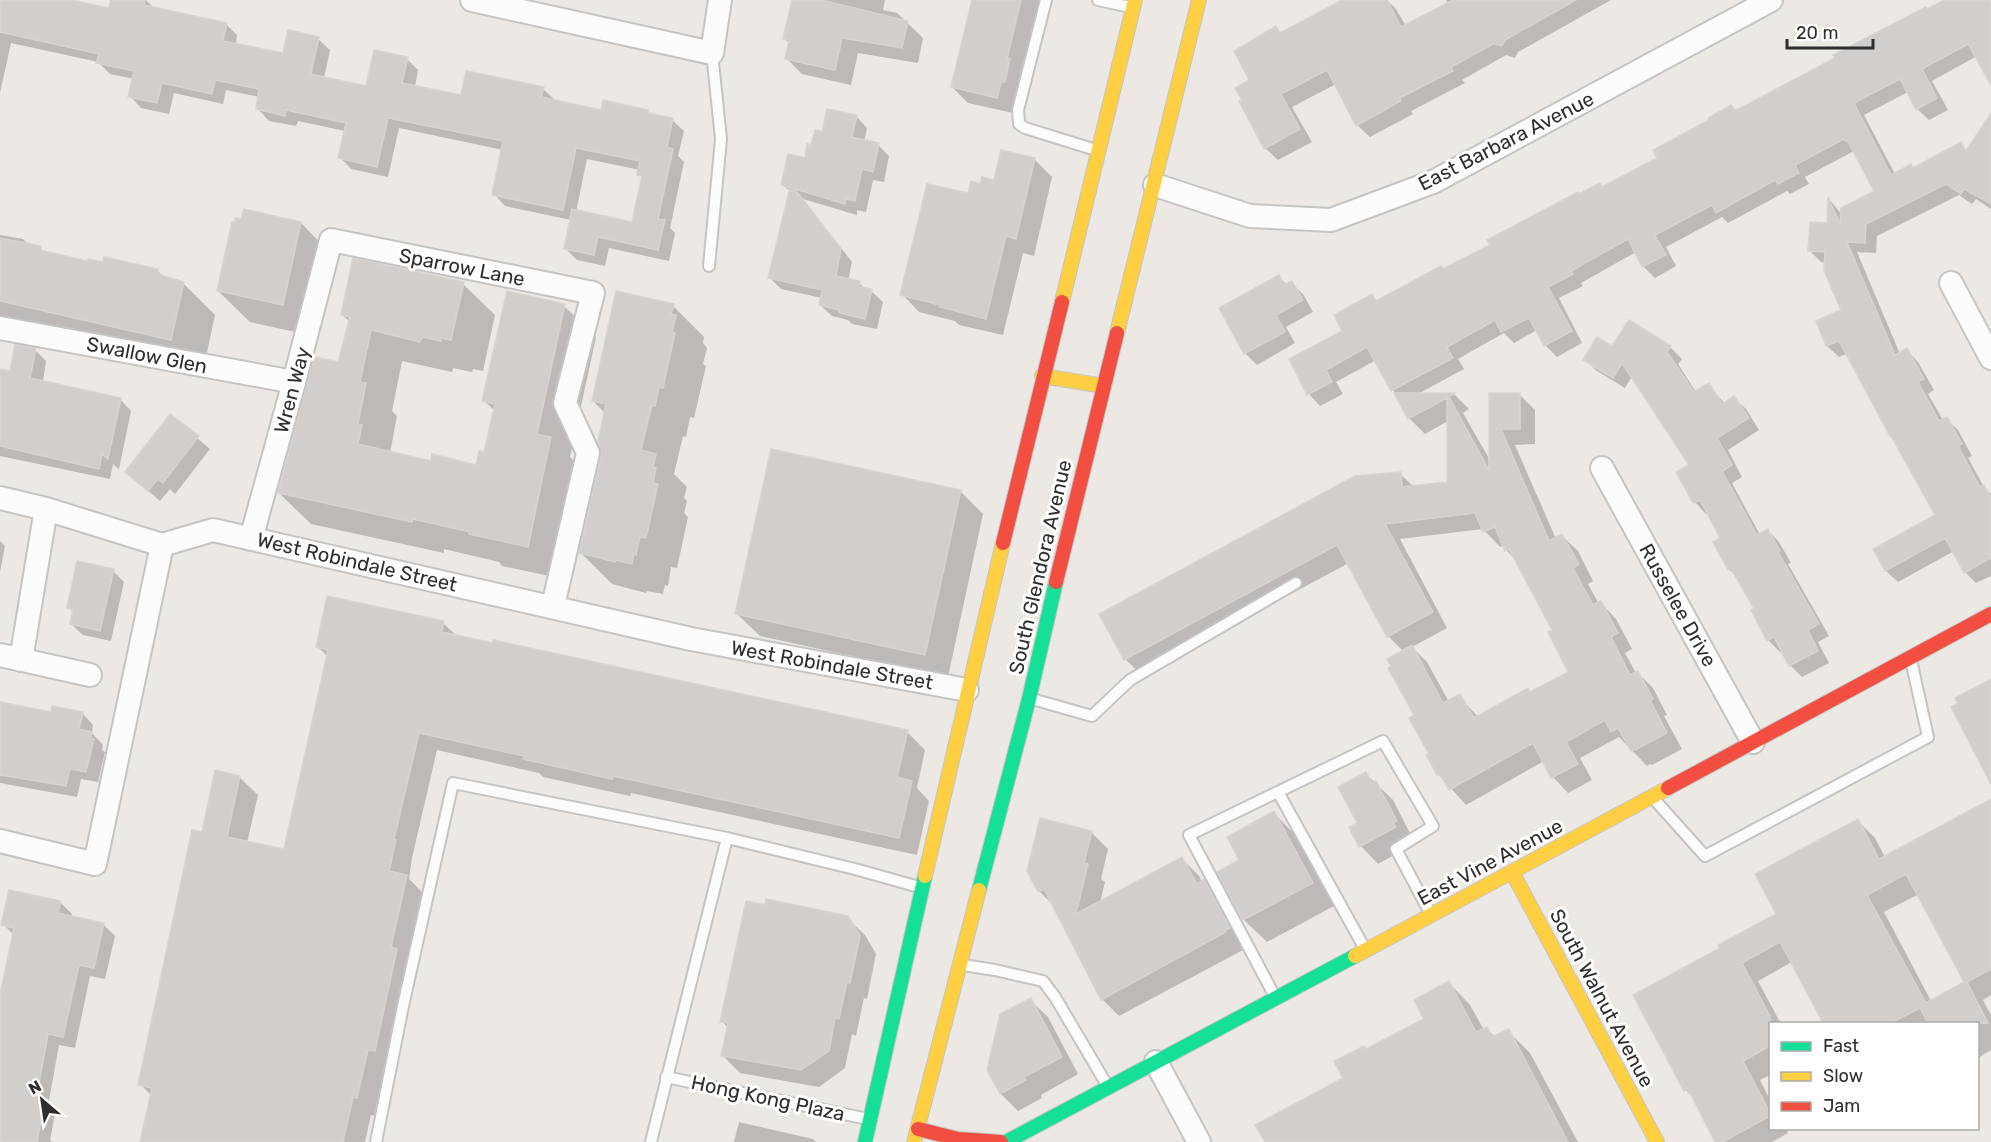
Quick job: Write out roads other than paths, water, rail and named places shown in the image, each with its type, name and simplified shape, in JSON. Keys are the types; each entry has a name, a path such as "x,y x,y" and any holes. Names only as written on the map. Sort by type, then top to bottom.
{"main road":[{"name":"South Glendora Avenue","path":"916,1136 1029,699 1199,0"},
{"name":"South Glendora Avenue","path":"865,1142 967,690 1134,4"},
{"path":"1042,376 1104,386"},
{"name":"East Vine Avenue","path":"1006,1142 1991,614"},
{"name":"South Walnut Avenue","path":"1512,872 1657,1142"},
{"path":"916,1136 1001,1142"}],"street":[{"path":"472,0 712,53 720,0"},
{"name":"East Barbara Avenue","path":"1155,185 1250,216 1331,220 1433,182 1771,0"},
{"name":"Sparrow Lane","path":"331,240 593,293 565,403 588,453 554,606"},
{"name":"Wren Way","path":"251,539 331,240"},
{"path":"1951,283 1991,358"},
{"name":"Swallow Glen","path":"0,328 294,382"},
{"name":"Russelee Drive","path":"1602,468 1753,742"},
{"path":"0,498 46,509 162,545 94,864 0,842"},
{"path":"46,509 11,657 90,675"},
{"name":"West Robindale Street","path":"162,545 213,530 742,649 967,690"},
{"path":"1156,1062 1199,1142"}],"lane":[{"path":"1046,0 1018,110 1019,124 1025,128 1098,151"},
{"path":"1098,0 1134,4"},
{"path":"709,266 721,138 712,53"},
{"path":"1029,699 1092,716 1130,680 1296,583"},
{"path":"1652,797 1705,856 1928,737 1910,657"},
{"path":"1275,998 1189,835 1383,741 1433,826 1396,849 1431,915"},
{"path":"376,1142 403,1006 453,783 727,838 922,888"},
{"path":"1278,792 1366,950"},
{"path":"651,1142 727,838"},
{"path":"960,964 1042,981 1055,997 1108,1087"},
{"name":"Hong Kong Plaza","path":"666,1077 871,1119"}]}
